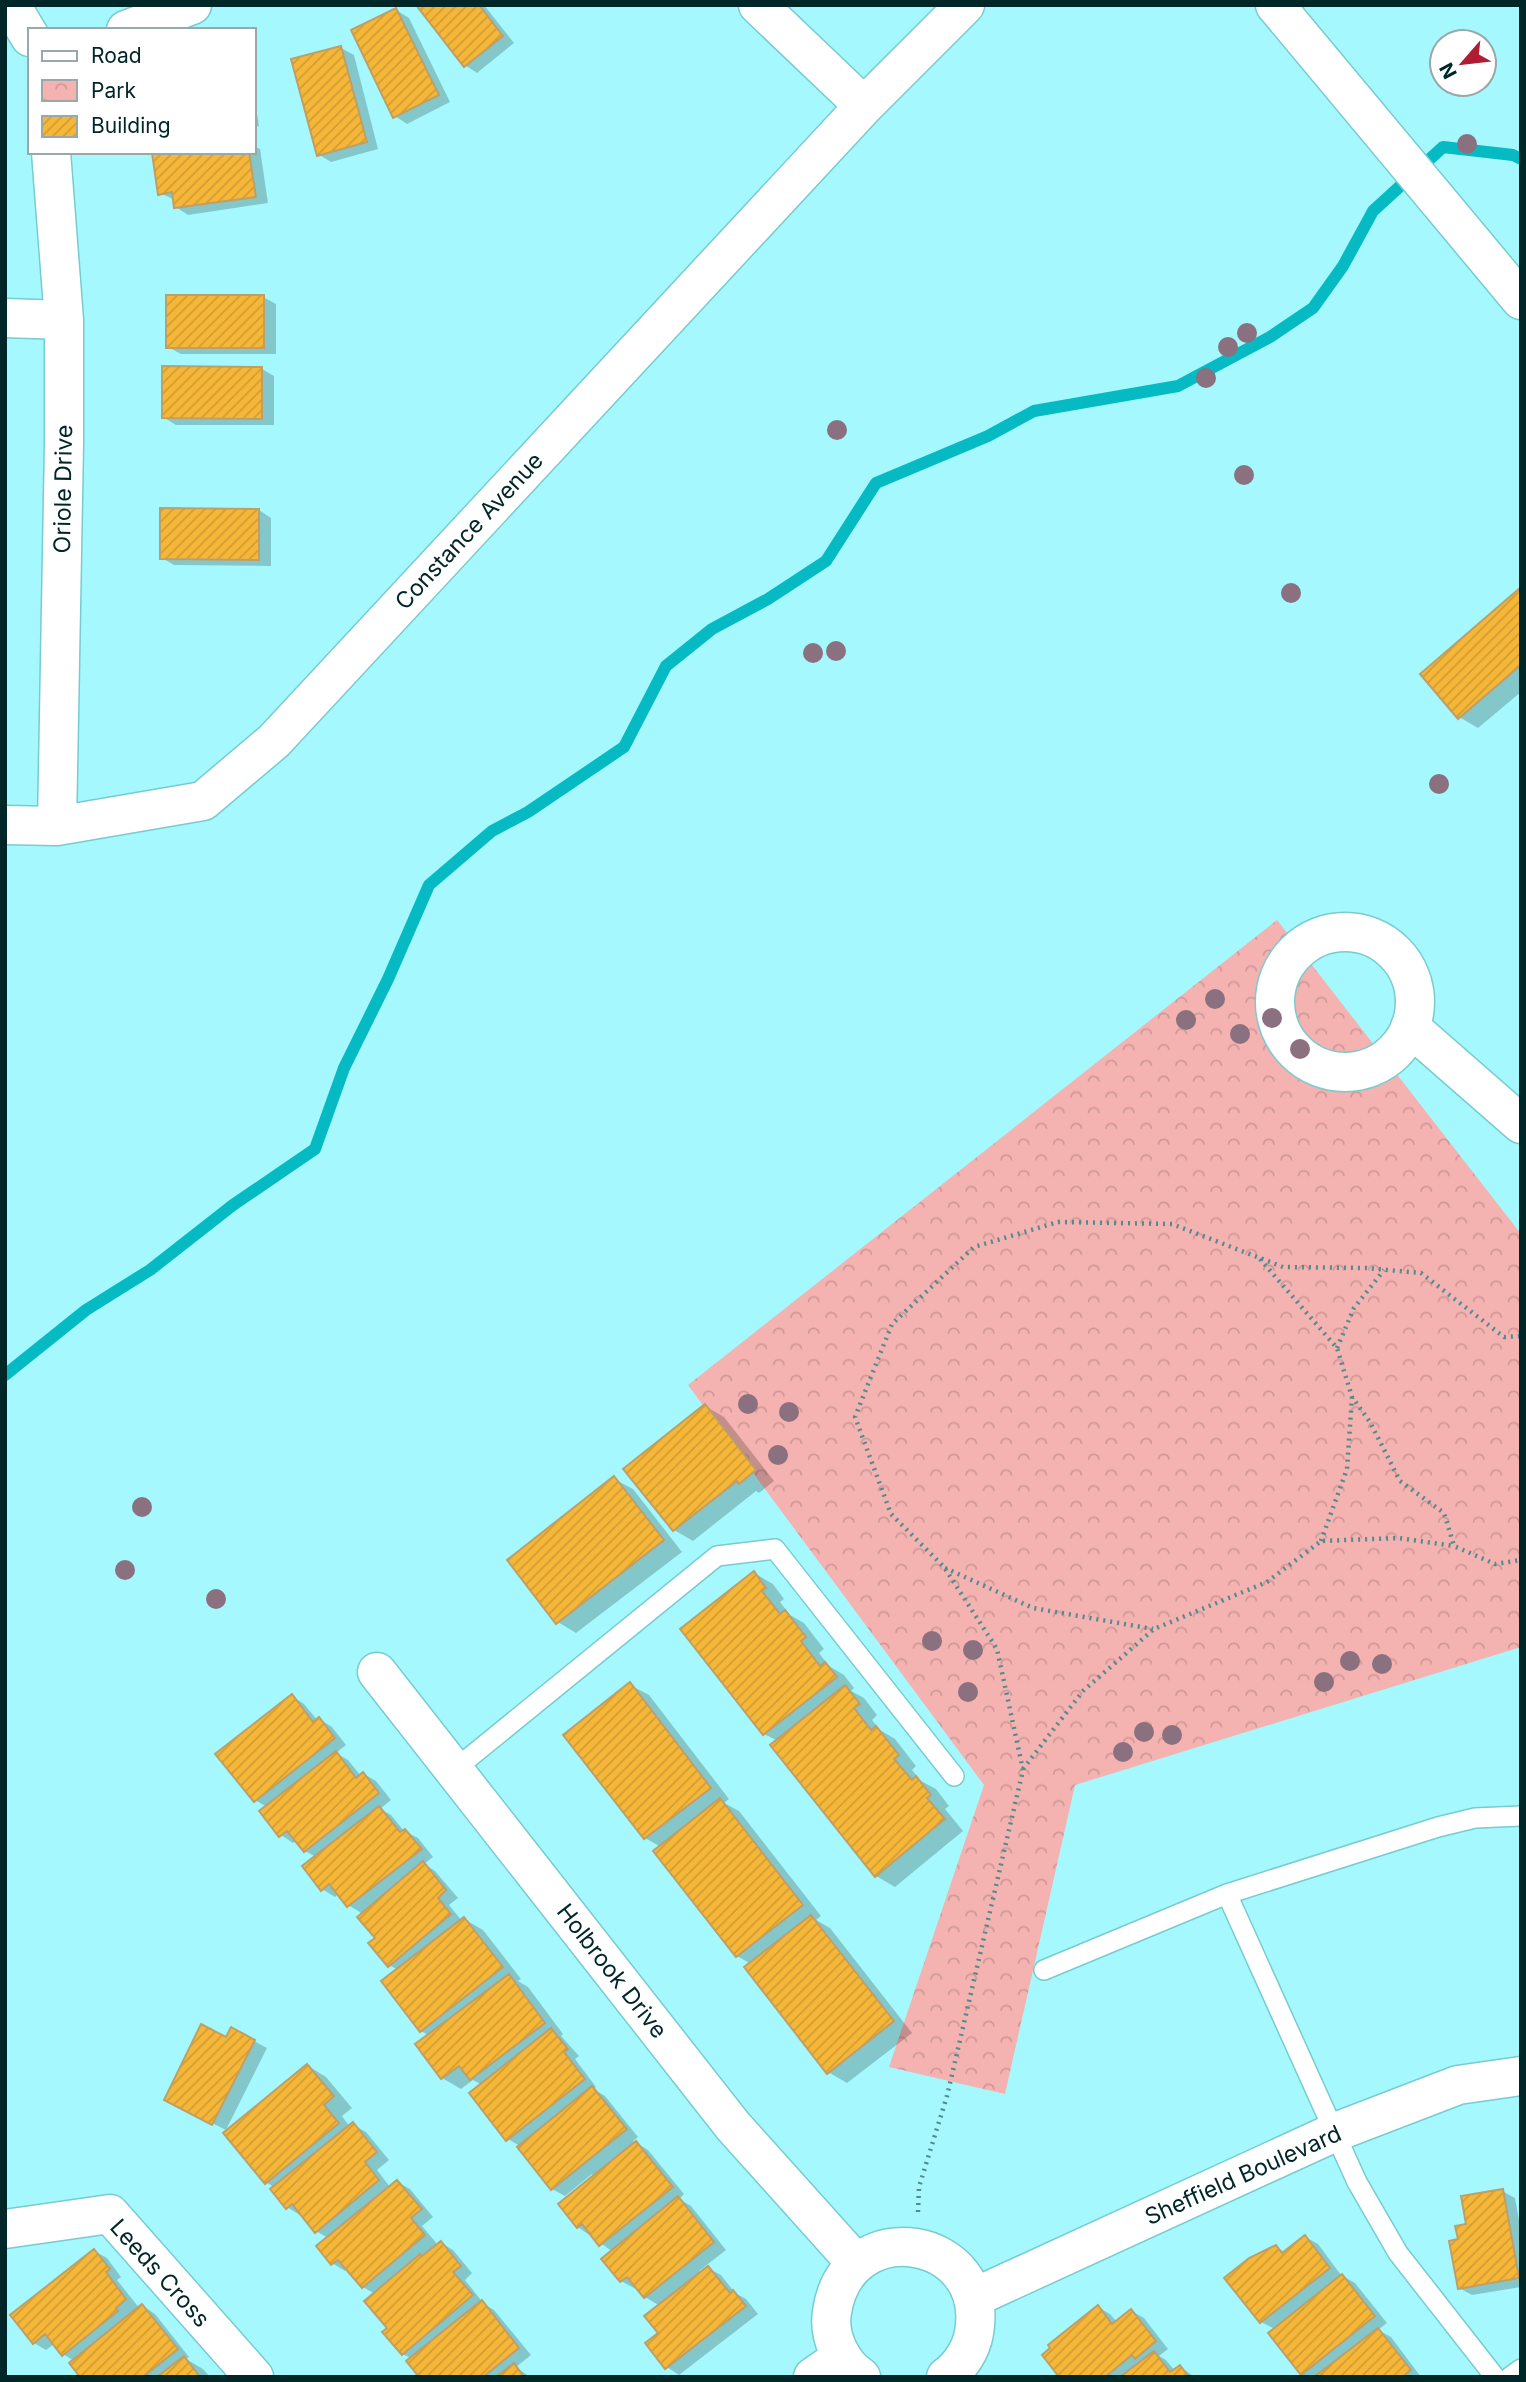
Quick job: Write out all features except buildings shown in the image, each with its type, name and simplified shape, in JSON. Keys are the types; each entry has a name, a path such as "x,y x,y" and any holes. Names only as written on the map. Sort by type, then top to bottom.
{"street":[{"path":"11,5 28,34"},
{"path":"131,28 192,5"},
{"path":"758,5 864,106"},
{"name":"Constance Avenue","path":"5,825 57,826 203,801 274,741 864,106 965,5"},
{"path":"1275,5 1521,300"},
{"name":"Oriole Drive","path":"51,154 64,320 57,826"},
{"path":"5,318 64,320"},
{"path":"1410,1027 1521,1124"},
{"name":"Holbrook Drive","path":"377,1672 733,2126 856,2263"},
{"name":"Sheffield Boulevard","path":"973,2298 1333,2133 1458,2085 1521,2076"},
{"name":"Leeds Cross","path":"5,2229 110,2214 254,2377"},
{"path":"839,2370 831,2318 834,2297 843,2278 856,2263 874,2252 894,2246 914,2246 934,2252 951,2264 965,2280 973,2298 976,2319 973,2340 964,2358 946,2377"}],"lane":[{"path":"454,1770 717,1556 775,1549 954,1776"},
{"path":"1044,1970 1227,1894 1438,1827 1475,1818 1521,1816"},
{"path":"1227,1894 1357,2182 1398,2253 1495,2377"},
{"path":"1510,2377 1521,2369"}],"path":[{"path":"1023,1770 997,1648 944,1567 891,1514 855,1417 892,1324 974,1247 1058,1222 1172,1224 1283,1267 1421,1273 1503,1337 1521,1336"},
{"path":"1259,1257 1337,1348 1352,1397 1370,1422 1400,1480 1444,1513 1454,1546"},
{"path":"1337,1348 1354,1308 1384,1270"},
{"path":"914,2246 919,2187 947,2096 1023,1770 1083,1691 1154,1629 1267,1582 1321,1541 1347,1469 1352,1397"},
{"path":"1321,1541 1399,1538 1454,1546 1495,1564 1521,1560"},
{"path":"944,1567 1033,1608 1154,1629"}],"green space":[{"path":"1277,920 1521,1234 1521,1647 1075,1785 1005,2094 889,2067 984,1785 688,1385"}],"waterway":[{"path":"5,1375 86,1310 150,1270 233,1205 315,1149 344,1068 388,979 429,885 492,831 528,812 624,747 666,666 712,629 768,599 826,561 876,483 988,436 1034,411 1178,386 1270,337 1313,308 1343,266 1373,211 1443,147 1513,155 1521,159"}]}
